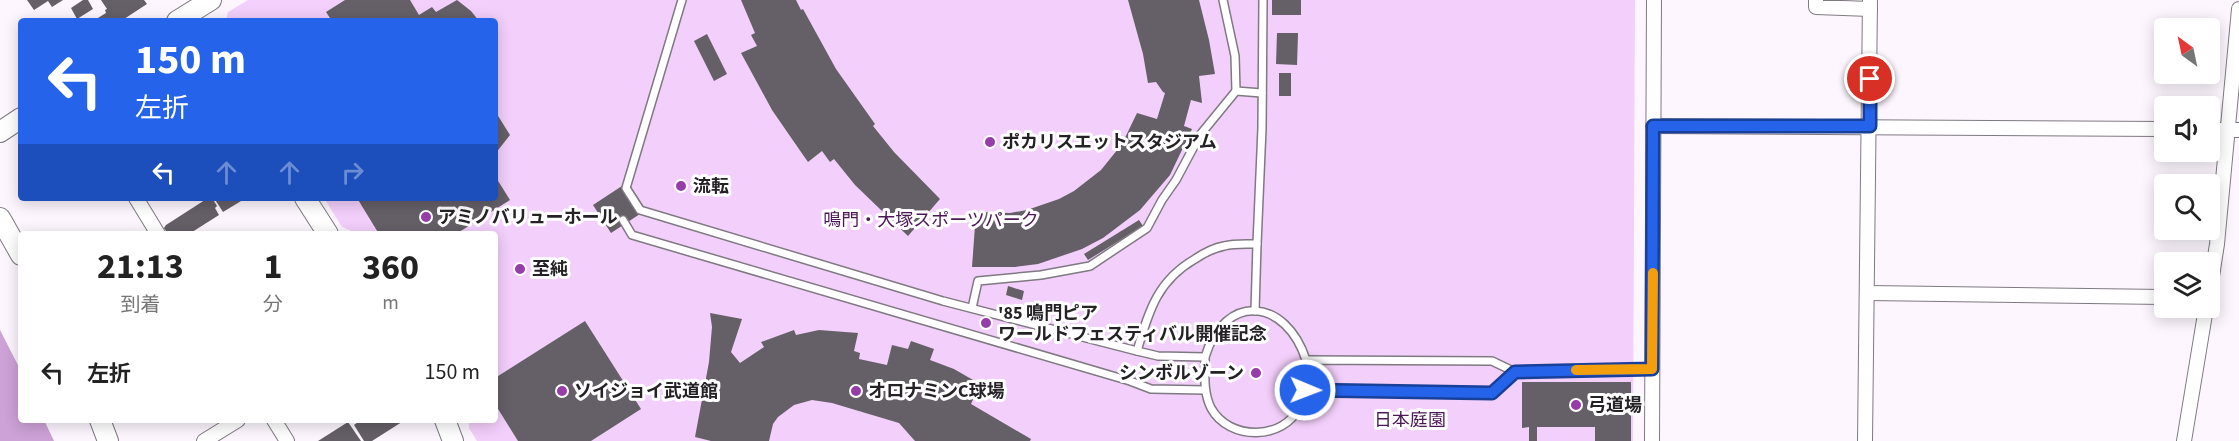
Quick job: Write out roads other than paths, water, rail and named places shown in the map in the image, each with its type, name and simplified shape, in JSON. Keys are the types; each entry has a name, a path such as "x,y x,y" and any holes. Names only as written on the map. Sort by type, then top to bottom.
{"main road":[{"path":"184,14 211,0"},
{"path":"0,132 18,120"},
{"path":"307,201 326,231"},
{"path":"0,218 18,250"},
{"path":"101,423 108,441"},
{"path":"446,423 453,441"}],"street":[{"path":"1652,441 1654,0"},
{"path":"1816,0 1816,7 1870,4 1865,441"},
{"path":"2216,252 2234,130 2239,9"},
{"path":"1653,126 2154,129"},
{"path":"138,201 157,231"},
{"path":"1868,293 2154,297"},
{"path":"2184,441 2204,318"},
{"path":"204,441 233,423"},
{"path":"276,423 287,441"}],"lane":[{"path":"682,0 626,188 640,210 972,308 1158,357 1205,357"},
{"path":"972,308 978,281 1041,275 1090,266 1148,228 1200,135 1236,91 1235,56 1223,0"},
{"path":"1255,311 1263,0"},
{"path":"1236,91 1262,93"},
{"path":"623,220 632,235 1151,389 1205,390"},
{"path":"1137,351 1154,300 1180,267 1209,250 1227,245 1257,244"},
{"path":"1255,311 1279,317 1297,337 1306,360 1305,390 1300,407 1281,429 1267,436 1240,434 1220,420 1211,408 1205,390 1205,357 1214,335 1226,321 1238,314 1255,311"},
{"path":"1306,360 1492,361 1515,372 1652,369"},
{"path":"1305,390 1492,393 1515,372"}],"place":[{"name":"ポカリスエットスタジアム","path":"990,142"},
{"name":"流転","path":"681,186"},
{"name":"アミノバリューホール","path":"426,217"},
{"name":"至純","path":"520,269"},
{"name":"'85 鳴門ピア ワールドフェスティバル開催記念","path":"986,323"},
{"name":"シンボルゾーン","path":"1256,373"},
{"name":"ソイジョイ武道館","path":"562,391"},
{"name":"オロナミンC球場","path":"856,391"},
{"name":"弓道場","path":"1576,405"}],"park label":[{"name":"鳴門・大塚スポーツパーク","path":"931,220"},
{"name":"日本庭園","path":"1410,420"}]}
